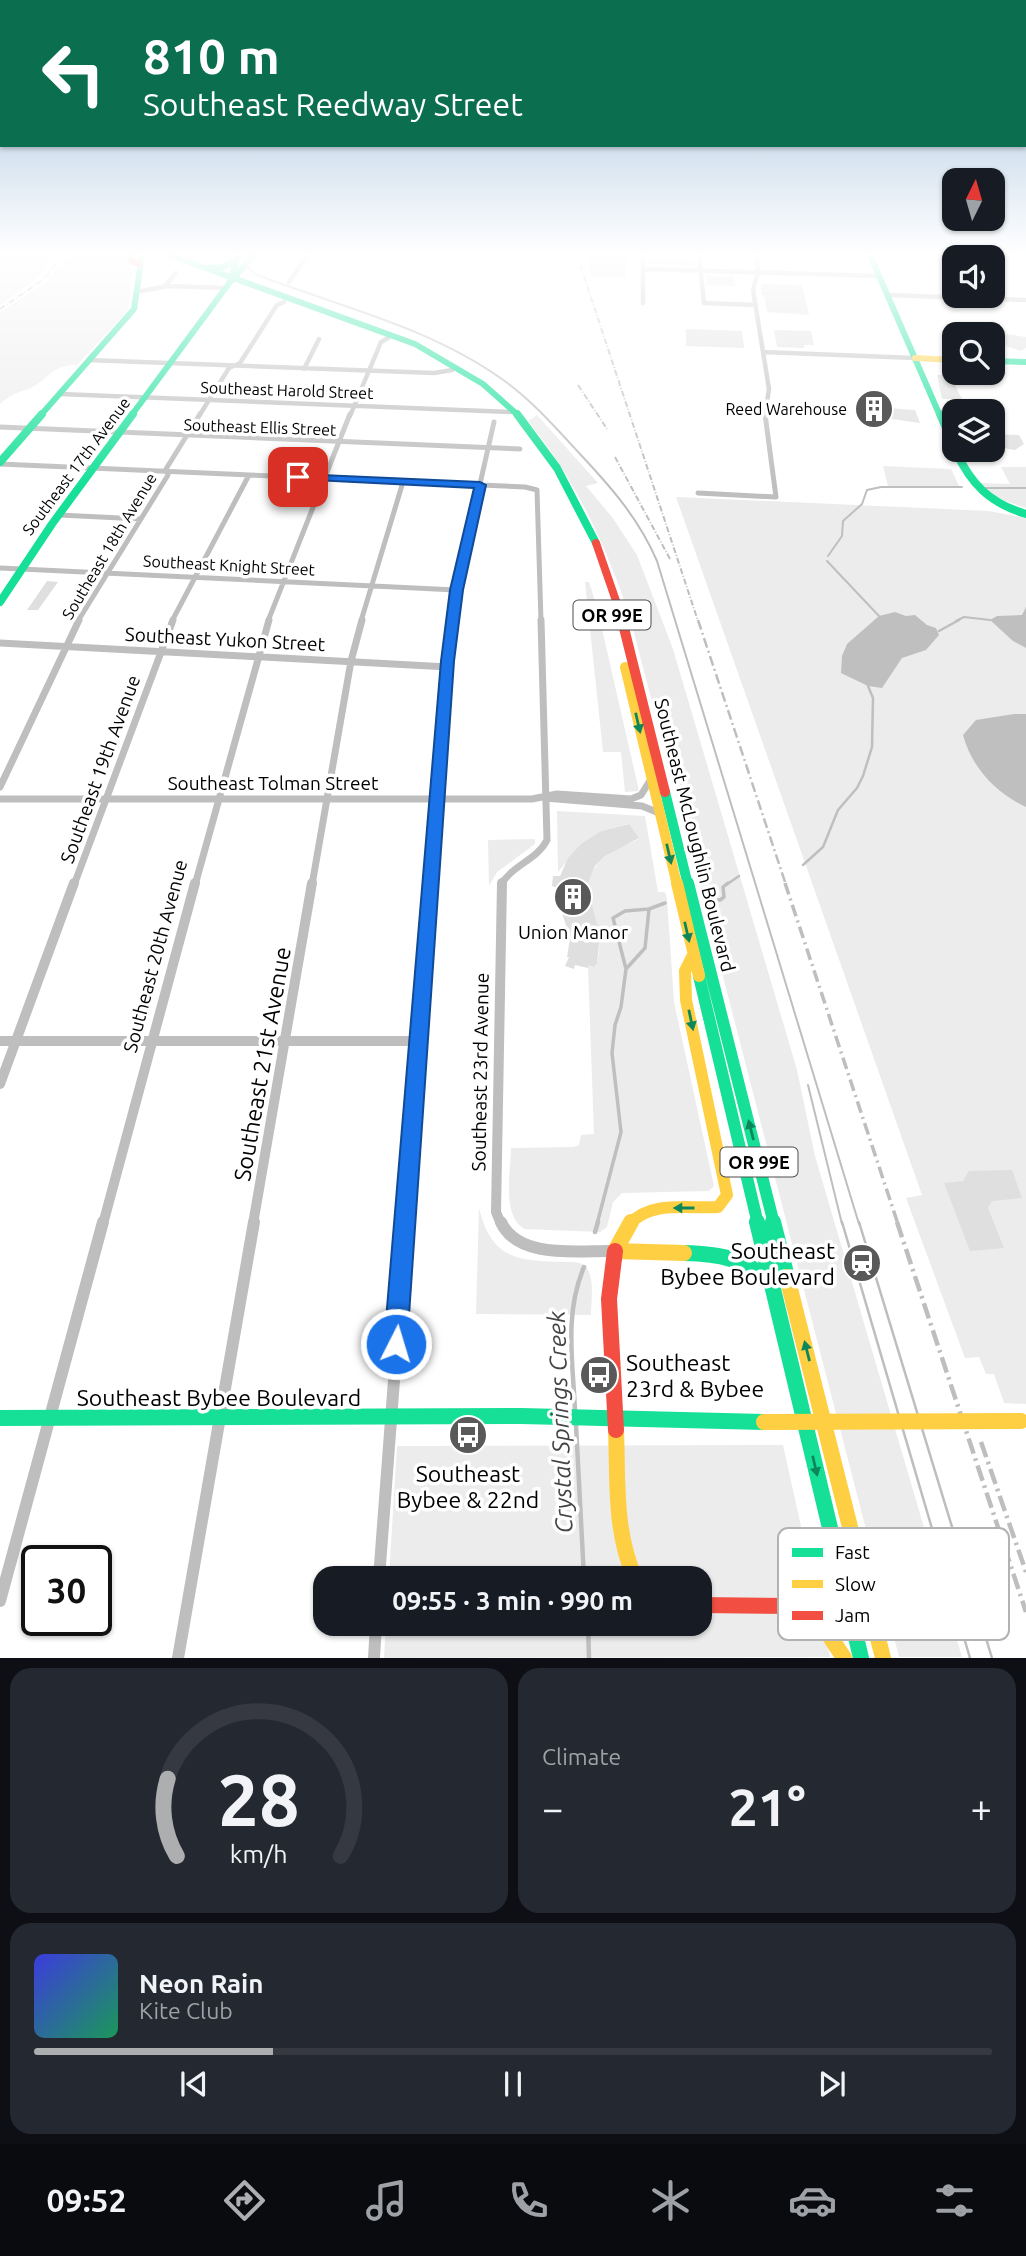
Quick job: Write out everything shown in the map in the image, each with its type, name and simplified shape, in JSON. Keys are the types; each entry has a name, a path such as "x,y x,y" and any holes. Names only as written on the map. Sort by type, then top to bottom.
{"main road":[{"path":"0,463 113,332"},
{"name":"Southeast 17th Avenue","path":"0,602 58,515 194,332"},
{"name":"Southeast McLoughlin Boulevard","path":"372,332 452,370 500,411 550,472 590,549 611,611 831,1528"},
{"name":"Southeast McLoughlin Boulevard","path":"388,332 426,348 481,381 513,412 537,439 568,488 592,533 609,576 642,695 851,1528"},
{"path":"904,332 942,420"},
{"path":"915,358 942,359"},
{"path":"1005,361 1026,362"},
{"path":"960,462 972,487 990,501 1026,514"},
{"path":"630,1566 624,1552 608,1299 615,1251 624,1226 632,1216 664,1208 718,1207 727,1195 686,1000 685,966 693,956"},
{"path":"615,1251 726,1254 746,1261 771,1281"},
{"name":"Southeast Bybee Boulevard","path":"0,1418 585,1417 764,1422 1024,1421"},
{"path":"712,1605 778,1606"},
{"path":"832,1640 844,1657"},
{"name":"Southeast McLoughlin Boulevard","path":"879,1640 883,1657"}],"street":[{"name":"Southeast 18th Avenue","path":"0,787 81,615 168,475 166,469 229,368 240,363 260,332"},
{"path":"698,494 776,497 765,416 769,391 760,332"},
{"name":"Southeast 20th Avenue","path":"0,1601 256,656 270,613 355,405 382,342 388,338"},
{"path":"304,369 319,340"},
{"path":"763,352 915,358"},
{"path":"89,360 434,373 452,370"},
{"name":"Southeast Harold Street","path":"60,394 513,412"},
{"path":"380,1566 448,667 456,590 494,422"},
{"name":"Southeast Ellis Street","path":"0,427 520,449"},
{"path":"0,463 480,485"},
{"name":"Southeast 19th Avenue","path":"0,1084 174,618 250,475"},
{"name":"Southeast 21st Avenue","path":"178,1657 351,661 370,585 403,482"},
{"name":"Southeast 23rd Avenue","path":"480,485 535,489 539,494 546,844 506,876 501,885 496,1212 507,1235 523,1244 541,1248 615,1251"},
{"path":"58,515 141,519"},
{"name":"Southeast Knight Street","path":"0,568 456,590"},
{"name":"Southeast Yukon Street","path":"0,643 448,667"},
{"name":"Southeast Tolman Street","path":"545,798 557,794 637,798 651,779"},
{"name":"Southeast Tolman Street","path":"0,799 545,798 642,806 659,813"},
{"path":"0,1041 419,1041"},
{"path":"374,1657 375,1636"}],"shaded area":[{"path":"0,332 107,332 77,365 55,370 34,386 0,404"},
{"path":"537,415 598,483 586,486 612,517 637,555 673,649 797,1070 815,1156 924,1528 866,1528 631,621 589,516 561,467 528,421"},
{"path":"883,466 951,469 959,486 888,486"},
{"path":"1001,467 1026,467 1026,508 997,498 977,483 1010,484"},
{"path":"676,497 989,511 1026,518 1026,1404 1004,1403 994,1374 986,1374 979,1357 965,1358 906,1198 922,1195"},
{"path":"585,582 589,582 597,607 639,791 625,792 621,752 603,752"},
{"path":"1026,607 1026,648 1013,641 990,620 997,616 1022,615"},
{"path":"895,612 906,616 915,615 927,625 936,628 939,635 926,650 902,658 882,688 868,686 841,673 842,656 847,644 879,616"},
{"path":"1026,714 1026,807 995,787 979,769 963,735 976,720"},
{"path":"557,811 645,816 658,892 665,892 667,899 674,1002 714,1186 709,1191 622,1193 613,1202 607,1227 600,1232 525,1229 518,1223 510,1204 511,1148 574,1147 579,1145 581,1135 594,1134 588,968 589,965 597,963 599,943 597,923 586,884 603,858 639,838 628,824 601,831 582,843 558,872"},
{"path":"535,839 535,844 497,872 489,886 488,840"},
{"path":"479,1208 491,1238 509,1254 534,1260 576,1262 586,1267 592,1283 591,1315 476,1314"},
{"path":"783,1445 801,1528 778,1528 778,1640 826,1640 830,1657 384,1658 385,1636 712,1636 712,1566 390,1566 397,1446"},
{"path":"895,1640 957,1640 962,1657 899,1657"}],"building":[{"path":"686,332 742,332 744,348 686,346"},
{"path":"774,332 811,332 814,345 804,345 804,348 777,347"},
{"path":"1005,334 1026,337 1026,348 1020,351 1005,346"},
{"path":"937,375 942,375 942,385 955,385 962,399 942,399"},
{"path":"861,406 915,410 920,423 864,415"},
{"path":"1005,434 1019,435 1024,444 1015,450 1005,448"},
{"path":"47,581 58,582 38,610 27,610"},
{"name":"Union Manor","path":"629,824 639,838 605,856 595,866 587,885 600,935 597,963 594,967 589,965 588,968 575,965 574,969 565,966 569,957 570,938 559,904 558,888 552,886 553,876 560,876 568,858 582,843 601,831"},
{"path":"1012,1170 1022,1198 992,1201 988,1208 1004,1248 970,1251 944,1183 963,1181 969,1171"}],"waterway":[{"path":"828,556 842,536 843,521 862,504 867,490 881,487 962,487"},
{"path":"983,488 1026,488"},
{"path":"827,561 879,616"},
{"path":"956,621 964,617 990,620"},
{"path":"939,631 959,620"},
{"name":"Crystal Springs Creek","path":"803,865 823,847 838,810 857,788 863,776 872,747 873,698 868,686"},
{"name":"Crystal Springs Creek","path":"726,885 739,876"},
{"name":"Crystal Springs Creek","path":"707,900 720,900 724,897 723,887 728,883"},
{"name":"Crystal Springs Creek","path":"649,909 665,903"},
{"name":"Crystal Springs Creek","path":"626,969 613,918 625,911 649,909"},
{"name":"Crystal Springs Creek","path":"626,969 645,948 649,909"},
{"name":"Crystal Springs Creek","path":"597,1224 621,1132 612,1053 626,969"},
{"name":"Crystal Springs Creek","path":"595,1232 598,1222"},
{"name":"Crystal Springs Creek","path":"575,1411 572,1320 584,1267"},
{"name":"Crystal Springs Creek","path":"576,1425 583,1566"},
{"name":"Crystal Springs Creek","path":"588,1636 589,1658"}],"tram line":[{"path":"416,332 471,359 532,403 613,491 650,546 657,561 859,1224"},
{"path":"808,1085 842,1224"},
{"path":"842,1222 932,1528"},
{"path":"859,1222 952,1528"},
{"path":"965,1640 970,1658"},
{"path":"987,1640 992,1658"}],"railway":[{"path":"603,332 698,621"},
{"path":"578,385 607,429"},
{"path":"615,457 670,559"},
{"path":"698,620 786,885"},
{"path":"785,883 898,1224"},
{"path":"897,1222 998,1528"},
{"path":"981,1442 1026,1572"},
{"path":"1009,1561 1026,1612"}],"traffic: fast":[{"path":"0,462 114,332"},
{"path":"0,602 52,524 193,332"},
{"path":"385,332 461,368 519,416 568,486 596,543"},
{"path":"904,332 942,420"},
{"path":"1005,361 1026,362"},
{"path":"962,462 974,484 990,499 1026,514"},
{"path":"665,792 787,1277"},
{"path":"699,976 830,1528"},
{"path":"684,1253 731,1257 749,1265 771,1281"},
{"path":"0,1418 521,1416 764,1422"},
{"path":"857,1640 861,1658"}],"traffic: slow":[{"path":"915,358 942,359"},
{"path":"625,667 699,976"},
{"path":"684,1253 615,1251 624,1232 633,1220 644,1212 669,1208 718,1207 727,1195 686,1000 685,971 693,955"},
{"path":"787,1277 850,1528"},
{"path":"764,1422 1021,1421"},
{"path":"616,1430 620,1527 629,1566"},
{"path":"832,1640 844,1658"},
{"path":"878,1640 883,1658"}],"traffic: jam":[{"path":"596,543 618,603 665,792"},
{"path":"615,1251 609,1299 616,1430"},
{"path":"712,1605 778,1606"}],"place":[{"name":"Reed Warehouse","path":"874,409"},
{"name":"Union Manor","path":"573,897"},
{"name":"Southeast Bybee Boulevard","path":"862,1263"},
{"name":"Southeast 23rd & Bybee","path":"599,1375"},
{"name":"Southeast Bybee & 22nd","path":"468,1435"}],"route":[{"path":"298,477 480,485 456,590 448,661 396,1344"}]}
